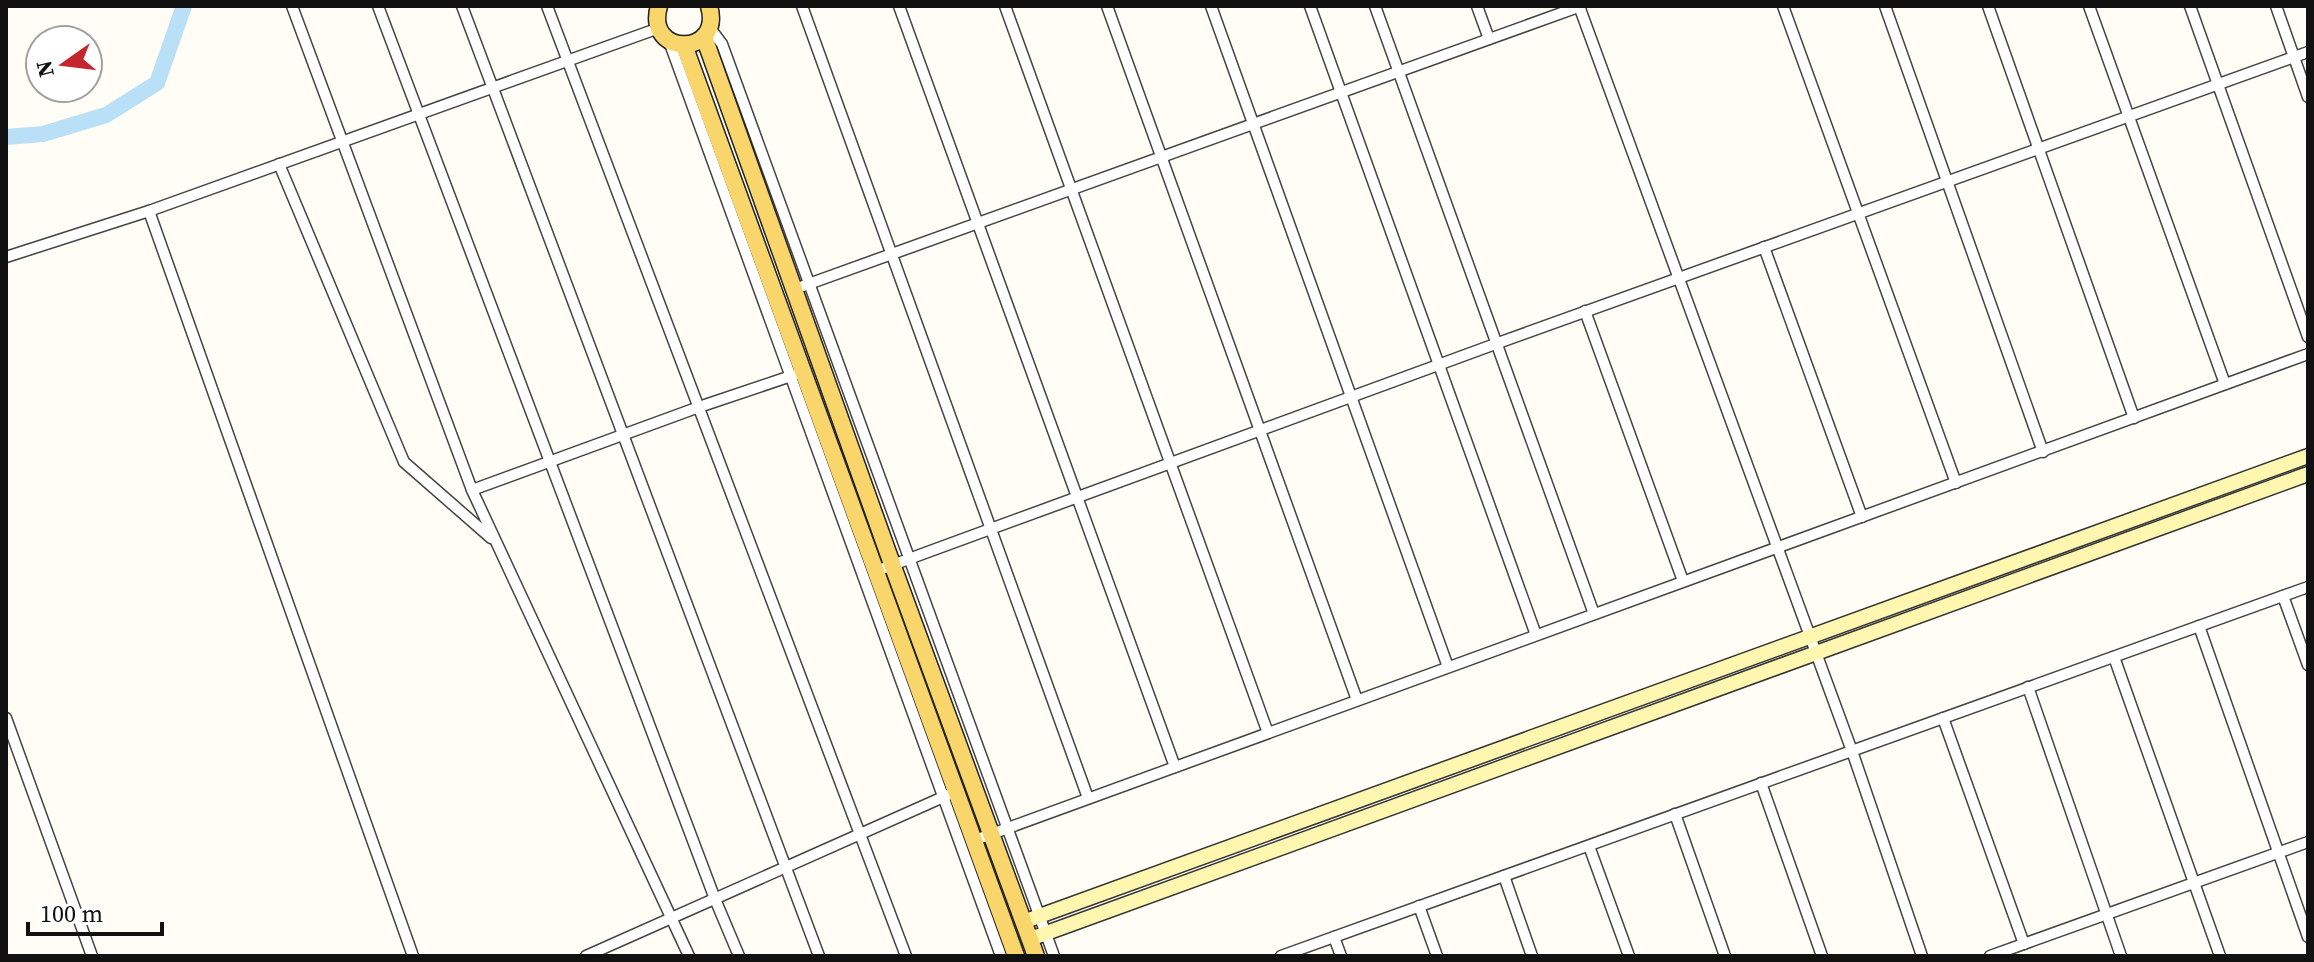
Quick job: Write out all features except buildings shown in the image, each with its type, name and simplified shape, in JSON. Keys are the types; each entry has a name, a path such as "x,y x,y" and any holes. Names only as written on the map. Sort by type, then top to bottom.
{"main road":[{"path":"711,6 707,32 801,286 952,793 975,840 1016,956"},
{"path":"658,7 798,374 999,831 1038,936 1036,956"},
{"path":"671,38 695,43 707,32"},
{"path":"1031,919 2308,456"},
{"path":"1038,936 2308,474"}],"street":[{"path":"292,6 472,490 689,956"},
{"path":"378,6 739,956"},
{"path":"462,6 819,956"},
{"path":"547,6 906,956"},
{"path":"802,6 1088,798"},
{"path":"899,6 1175,767"},
{"path":"1005,6 1268,733"},
{"path":"1107,6 1357,700"},
{"path":"1211,6 1448,667"},
{"path":"1310,6 1536,635"},
{"path":"1375,6 1594,614"},
{"path":"1477,6 1489,39"},
{"path":"999,831 909,558 801,286 1579,6 1852,751 1922,956"},
{"path":"1783,6 1956,483"},
{"path":"1885,6 2043,452"},
{"path":"1988,6 2134,418"},
{"path":"2089,6 2225,384"},
{"path":"2190,6 2308,337"},
{"path":"2276,6 2308,97"},
{"path":"6,257 149,211 568,62 671,38"},
{"path":"884,568 1585,311 2308,52"},
{"path":"279,164 404,462 495,542"},
{"path":"149,211 413,956"},
{"path":"1764,247 1862,517"},
{"path":"1585,311 1683,581"},
{"path":"975,840 2308,354"},
{"path":"472,490 798,374 952,793 1001,956"},
{"path":"1281,956 2308,587"},
{"path":"2283,596 2308,665"},
{"path":"2199,626 2308,937"},
{"path":"2114,657 2220,956"},
{"path":"2028,687 2121,956"},
{"path":"6,718 92,956"},
{"path":"1943,718 2024,944"},
{"path":"1761,783 1822,956"},
{"path":"586,956 952,793"},
{"path":"1675,814 1725,956"},
{"path":"1990,956 2308,842"},
{"path":"1589,846 1629,956"},
{"path":"1504,876 1532,956"},
{"path":"1419,906 1437,956"},
{"path":"1038,936 1054,956"},
{"path":"1334,937 1341,956"}],"waterway":[{"path":"6,137 43,134 106,115 157,83 184,6"}]}
